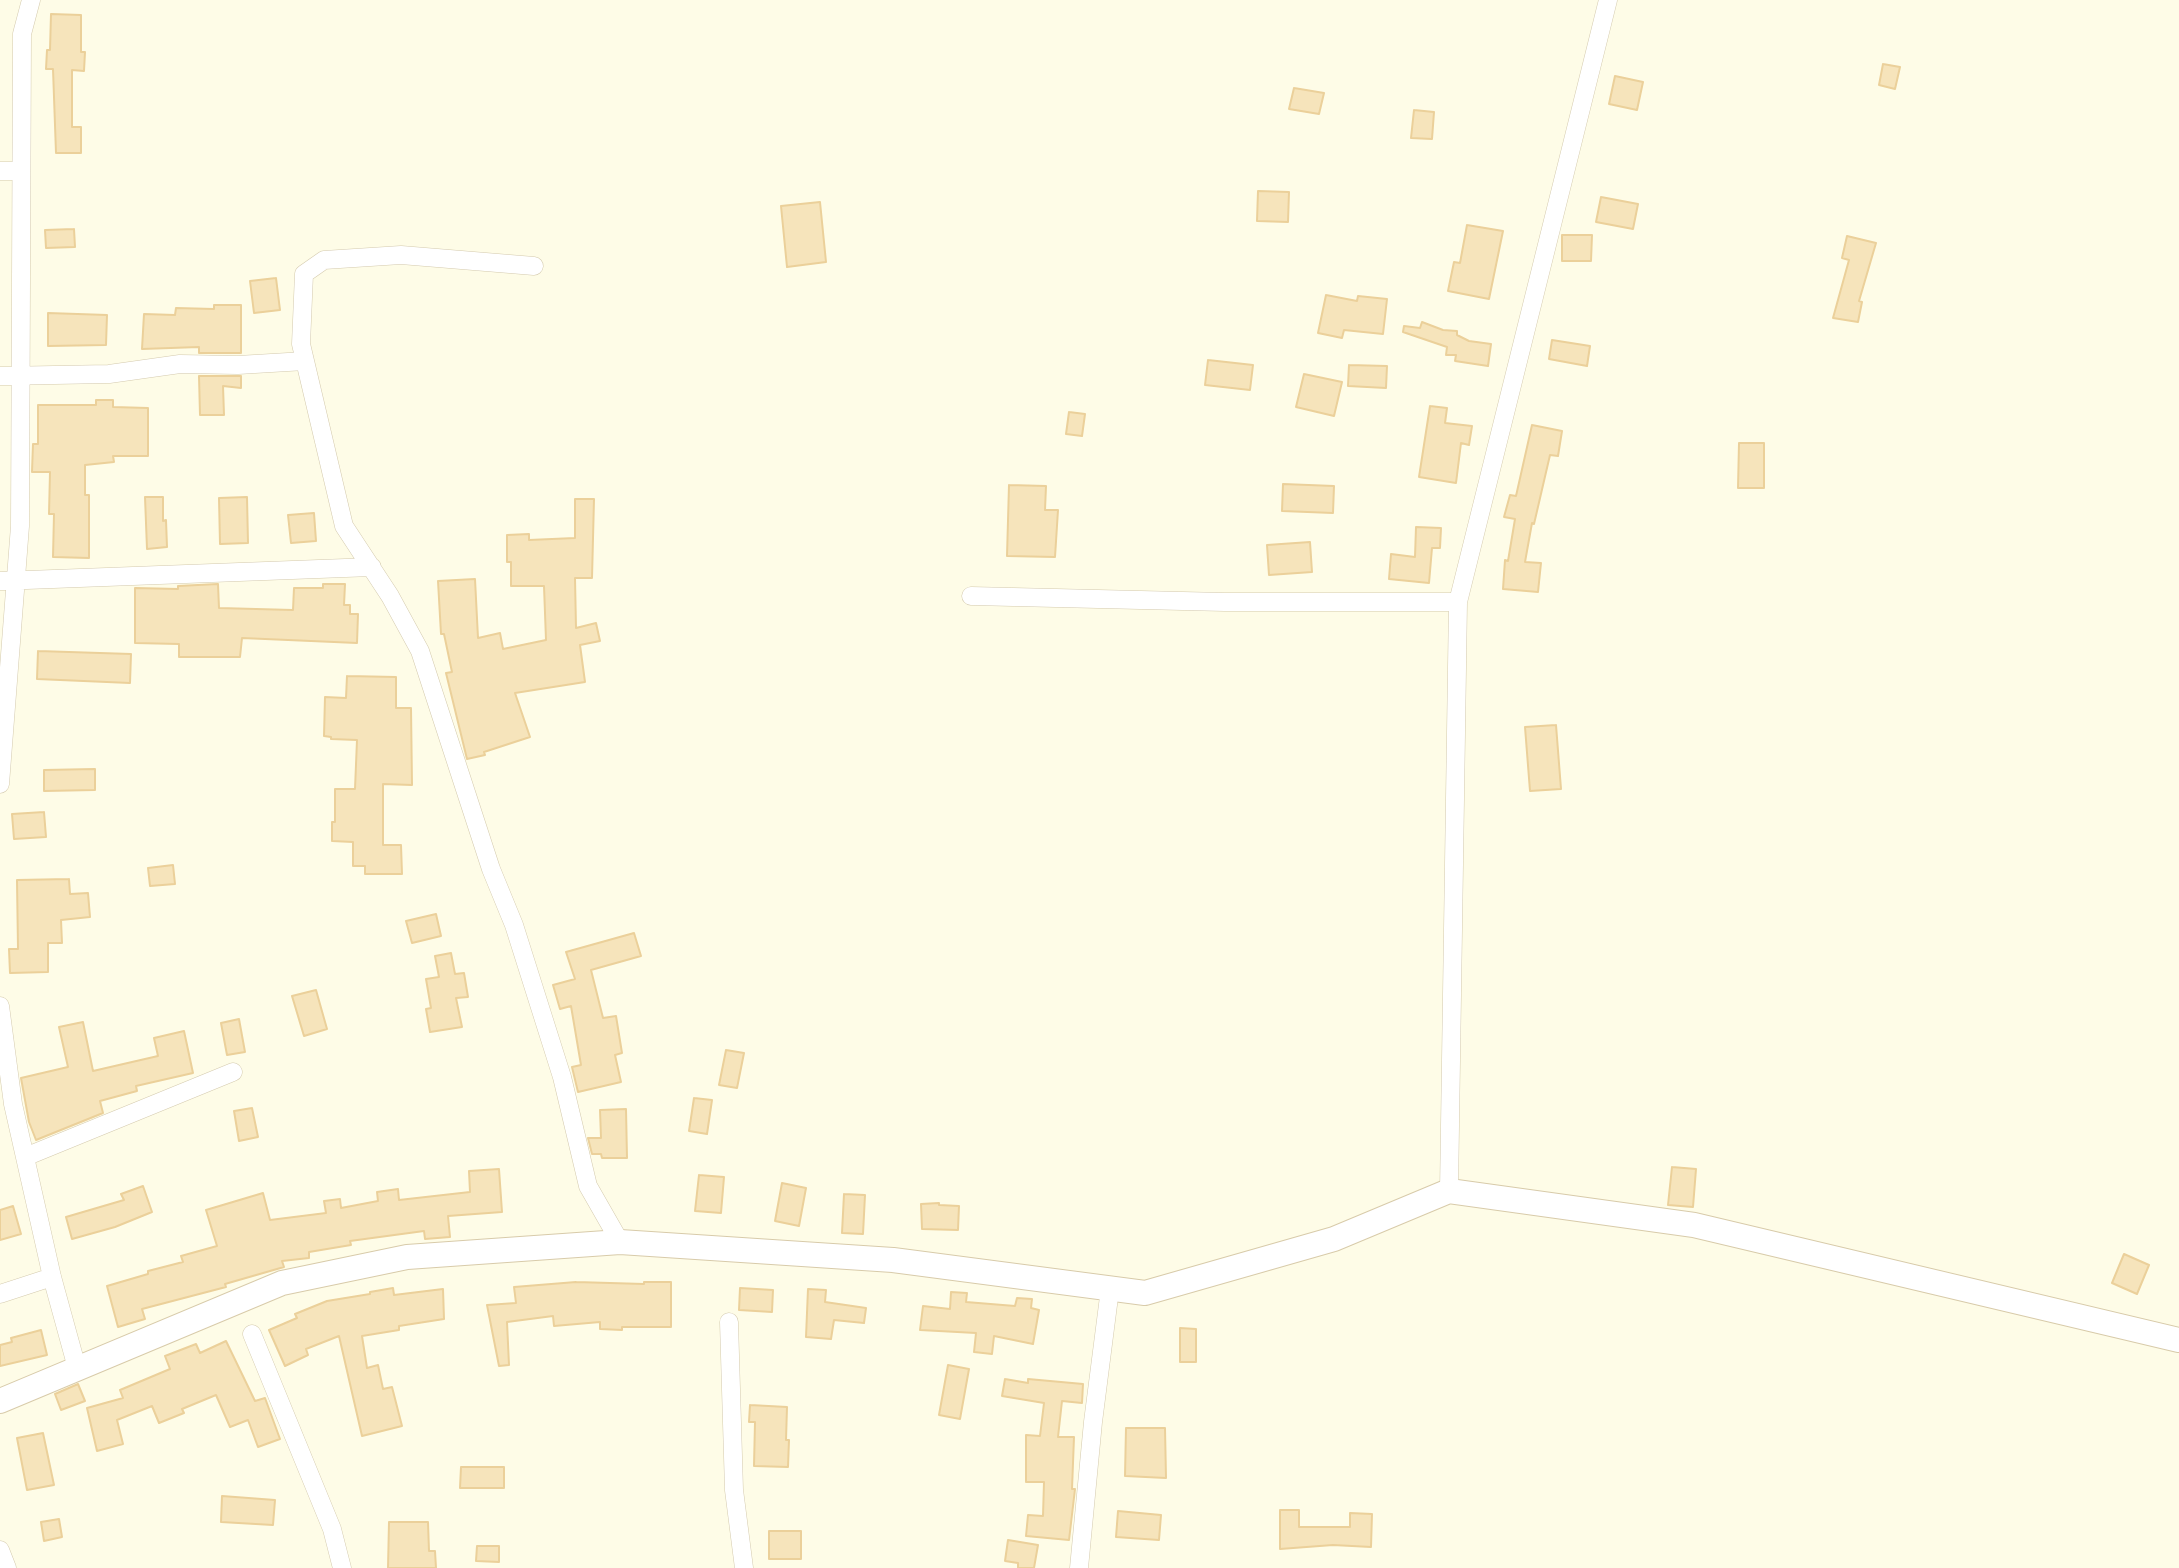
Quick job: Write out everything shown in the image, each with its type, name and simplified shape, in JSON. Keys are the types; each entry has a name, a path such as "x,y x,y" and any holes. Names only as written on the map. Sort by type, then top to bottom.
{"street":[{"path":"0,784 8,581 20,526 22,34 31,0"},
{"path":"1449,1191 1458,602 1608,0"},
{"path":"0,171 21,171"},
{"path":"534,266 401,255 324,260 304,274 301,344 344,526 390,596 420,651 491,869 514,925 562,1077 588,1186 620,1242"},
{"path":"0,376 109,374 180,364 238,365 305,361"},
{"path":"8,581 372,567"},
{"path":"971,596 1225,602 1458,602"},
{"path":"0,1006 13,1104 52,1277 77,1368"},
{"path":"25,1157 233,1072"},
{"path":"0,1401 282,1283 407,1256 620,1242 893,1260 1145,1293 1334,1239 1412,1204 1449,1191 1694,1225 2179,1340"},
{"path":"0,1294 52,1277"},
{"path":"1079,1568 1093,1422 1110,1289"},
{"path":"729,1322 734,1490 744,1568"},
{"path":"251,1334 332,1530 342,1568"},
{"path":"0,1550 7,1568"}],"building":[{"path":"51,14 81,15 84,71 72,70 72,127 81,127 81,153 56,153 53,69 46,69 47,50 50,50"},
{"path":"1883,64 1900,67 1895,89 1879,85"},
{"path":"1615,76 1643,82 1637,110 1609,104"},
{"path":"1294,88 1324,93 1319,114 1289,109"},
{"path":"1414,110 1434,112 1432,139 1411,138"},
{"path":"1258,191 1289,192 1288,222 1257,221"},
{"path":"1601,197 1638,204 1633,229 1596,222"},
{"path":"820,202 826,262 787,267 781,206"},
{"path":"1467,225 1503,231 1489,299 1448,291 1454,262 1460,263"},
{"path":"74,229 75,247 46,248 45,230"},
{"path":"1562,235 1592,235 1591,261 1562,261"},
{"path":"1847,236 1876,243 1859,301 1862,302 1858,322 1833,318 1849,260 1842,258"},
{"path":"276,278 280,310 254,313 250,281"},
{"path":"1326,295 1357,301 1358,296 1387,299 1383,334 1344,330 1342,338 1318,333"},
{"path":"214,305 241,305 241,353 199,353 199,347 142,349 144,314 175,315 176,308 214,309"},
{"path":"48,313 107,315 106,345 48,346"},
{"path":"1422,322 1443,330 1457,331 1457,335 1469,341 1491,344 1488,366 1455,361 1456,355 1446,355 1447,347 1403,332 1404,326 1420,328"},
{"path":"1552,340 1590,346 1587,366 1549,359"},
{"path":"1208,360 1253,365 1250,390 1205,385"},
{"path":"1349,365 1387,366 1386,388 1348,386"},
{"path":"1304,374 1342,382 1334,416 1296,407"},
{"path":"199,376 241,376 241,388 223,386 224,415 200,415"},
{"path":"96,400 113,400 113,407 148,408 148,456 113,456 114,462 85,465 85,495 89,495 89,558 53,557 54,514 49,514 50,472 32,472 33,444 38,444 38,405 96,405"},
{"path":"1430,406 1447,408 1445,423 1472,426 1469,445 1461,443 1456,483 1419,477"},
{"path":"1069,412 1085,414 1082,436 1066,434"},
{"path":"1532,425 1562,431 1558,456 1550,455 1525,562 1541,563 1538,592 1503,589 1505,560 1508,561 1515,519 1504,517 1510,495 1516,496"},
{"path":"1739,443 1764,443 1764,488 1738,488"},
{"path":"1283,484 1334,486 1333,513 1282,511"},
{"path":"1009,485 1046,486 1045,510 1058,510 1055,557 1007,556"},
{"path":"145,497 163,497 167,547 147,549"},
{"path":"247,497 248,543 220,544 219,498"},
{"path":"575,499 594,499 592,578 575,578 576,628 596,623 600,641 580,645 585,682 515,693 530,737 484,752 485,755 467,759 446,673 452,672 444,634 441,634 438,581 475,579 478,638 500,633 503,649 546,640 544,586 511,586 511,562 507,562 507,535 529,534 529,540 575,538"},
{"path":"314,513 316,541 291,543 288,515"},
{"path":"1416,527 1441,528 1440,548 1432,548 1429,583 1389,579 1391,554 1415,557"},
{"path":"1310,542 1312,572 1269,575 1267,545"},
{"path":"218,584 219,608 293,610 294,588 323,588 323,584 345,584 344,605 350,605 350,614 358,614 357,643 242,638 240,657 179,657 179,644 135,643 135,588 178,589 178,586"},
{"path":"38,651 131,654 130,683 37,679"},
{"path":"347,676 396,677 396,708 411,708 412,785 383,784 383,845 401,845 402,874 365,874 365,866 353,866 353,842 332,841 335,789 355,789 357,740 331,739 324,736 325,697 346,698"},
{"path":"1556,725 1561,789 1530,791 1525,727"},
{"path":"95,769 95,790 44,791 44,770"},
{"path":"44,812 46,837 14,839 12,814"},
{"path":"173,865 175,884 150,886 148,868"},
{"path":"69,879 70,894 88,893 90,917 61,920 62,943 48,943 48,972 10,973 9,949 18,949 17,880"},
{"path":"436,914 441,936 412,943 406,921"},
{"path":"634,933 641,956 591,970 603,1018 616,1016 622,1053 615,1055 621,1082 578,1092 572,1067 581,1065 571,1006 560,1009 553,985 575,979 566,952"},
{"path":"451,953 455,974 464,973 468,997 456,998 462,1027 430,1032 426,1009 431,1008 426,979 439,977 435,956"},
{"path":"316,990 327,1029 304,1036 292,996"},
{"path":"239,1019 245,1052 227,1055 221,1023"},
{"path":"83,1022 93,1071 158,1056 154,1038 184,1031 193,1073 136,1086 137,1091 100,1101 103,1113 36,1140 29,1122 21,1078 68,1067 59,1027"},
{"path":"726,1050 744,1053 737,1088 719,1085"},
{"path":"694,1098 712,1100 707,1134 689,1131"},
{"path":"252,1108 258,1137 239,1141 234,1111"},
{"path":"626,1109 627,1158 602,1158 601,1154 592,1154 588,1138 601,1138 600,1110"},
{"path":"1672,1167 1696,1169 1693,1207 1668,1205"},
{"path":"499,1169 502,1212 448,1216 450,1237 425,1239 424,1231 350,1241 351,1245 309,1252 309,1258 282,1261 284,1267 225,1284 226,1287 142,1309 145,1319 118,1327 107,1286 183,1262 181,1256 217,1246 206,1210 263,1193 270,1220 326,1213 324,1201 340,1199 341,1208 378,1201 377,1192 398,1189 399,1200 470,1192 469,1171"},
{"path":"699,1175 724,1177 721,1213 695,1211"},
{"path":"782,1183 806,1188 799,1226 775,1221"},
{"path":"143,1186 152,1212 115,1227 72,1239 66,1217 124,1200 121,1194"},
{"path":"844,1194 865,1195 863,1234 842,1233"},
{"path":"921,1204 959,1206 958,1230 922,1229"},
{"path":"13,1206 21,1234 0,1240 0,1210"},
{"path":"2124,1254 2149,1265 2137,1294 2112,1283"},
{"path":"576,1282 671,1282 671,1327 600,1329 600,1322 554,1326 553,1316 507,1322 509,1365 499,1366 487,1305 516,1303 514,1287"},
{"path":"393,1288 394,1295 443,1289 444,1319 399,1326 399,1330 362,1336 367,1368 378,1365 383,1389 392,1387 402,1426 362,1436 339,1336 306,1349 308,1355 285,1366 269,1330 297,1318 295,1314 327,1301"},
{"path":"740,1288 773,1290 772,1312 739,1310"},
{"path":"808,1289 826,1290 825,1302 866,1308 864,1323 834,1320 831,1339 806,1337"},
{"path":"951,1292 967,1293 966,1302 1015,1306 1017,1298 1032,1299 1031,1308 1039,1310 1033,1344 994,1336 992,1354 974,1352 976,1333 920,1330 923,1306 950,1309"},
{"path":"1180,1328 1196,1329 1196,1362 1180,1362"},
{"path":"41,1330 47,1355 0,1366 0,1345 12,1342 11,1338"},
{"path":"226,1341 255,1401 265,1398 280,1439 258,1447 248,1420 230,1427 216,1395 182,1409 184,1413 159,1423 152,1406 117,1420 123,1444 97,1451 87,1408 123,1398 120,1390 170,1369 165,1356 196,1344 200,1353"},
{"path":"948,1365 969,1369 960,1419 939,1415"},
{"path":"1005,1379 1028,1383 1028,1379 1083,1384 1082,1403 1062,1401 1058,1437 1074,1437 1072,1489 1075,1489 1069,1540 1026,1536 1028,1515 1043,1516 1044,1482 1026,1482 1026,1435 1040,1436 1044,1403 1002,1396"},
{"path":"78,1384 85,1401 61,1410 55,1394"},
{"path":"750,1405 787,1407 788,1467 754,1466 755,1422 749,1422"},
{"path":"1126,1428 1165,1428 1166,1478 1125,1476"},
{"path":"43,1433 54,1485 27,1490 17,1438"},
{"path":"461,1467 504,1467 504,1488 460,1488"},
{"path":"222,1496 275,1500 273,1525 221,1522"},
{"path":"1280,1510 1299,1510 1299,1527 1350,1527 1350,1513 1372,1514 1371,1547 1333,1545 1280,1549"},
{"path":"1118,1511 1161,1515 1159,1540 1116,1537"},
{"path":"59,1519 62,1537 44,1541 41,1522"},
{"path":"389,1522 428,1522 429,1551 435,1551 436,1568 388,1568"},
{"path":"769,1531 801,1531 801,1559 769,1559"},
{"path":"1008,1540 1038,1545 1034,1568 1018,1568 1018,1563 1005,1561"},
{"path":"477,1546 499,1546 499,1562 476,1561"}]}
